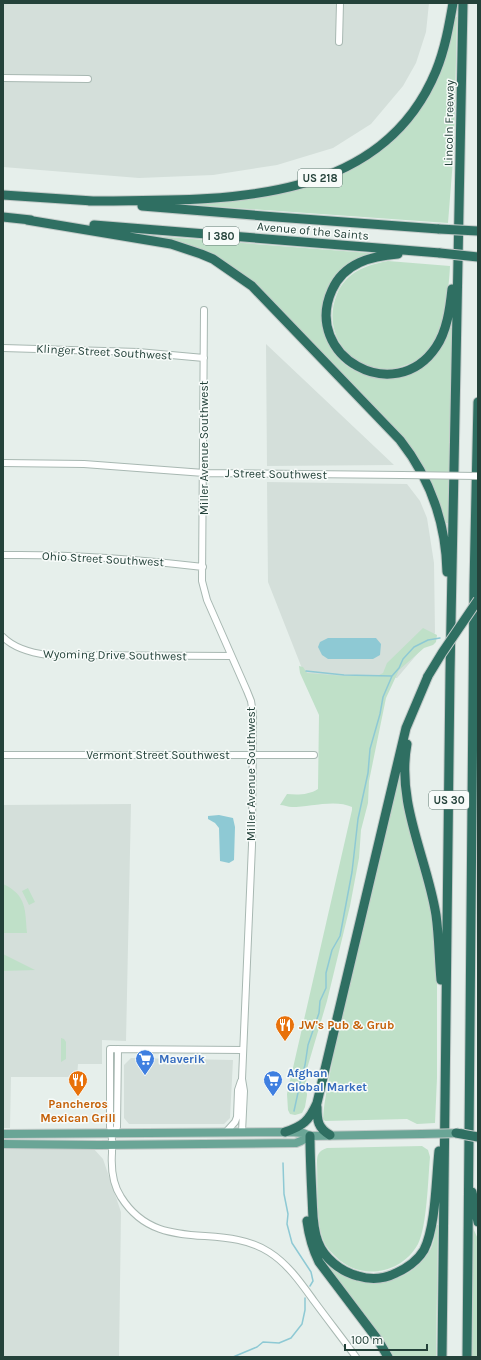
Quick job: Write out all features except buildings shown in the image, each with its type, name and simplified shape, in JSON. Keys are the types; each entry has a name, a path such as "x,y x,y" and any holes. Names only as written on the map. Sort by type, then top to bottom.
{"highway":[{"name":"US 218","path":"89,201 179,200 246,194 306,183 326,177 348,167 383,144 410,116 420,102 434,76 444,51 453,3"},
{"name":"Lincoln Freeway","path":"458,244 463,3"},
{"name":"Avenue of the Saints","path":"3,194 276,217 478,231"},
{"name":"Avenue of the Saints","path":"3,217 478,257"},
{"path":"27,220 171,244 213,259 252,286 400,440 410,452 426,481 442,525 447,564 450,672"},
{"path":"425,252 378,256 362,261 352,266 342,274 334,285 328,298 326,311 327,324 330,336 335,346 351,363 372,373 398,374 421,364 429,356 443,333 448,317 458,244"},
{"name":"US 30","path":"442,1357 450,672 458,244"},
{"name":"US 30","path":"467,1357 471,888 478,402"},
{"path":"285,1132 303,1124 312,1115 317,1103 406,728 428,676 478,600"},
{"path":"411,717 406,748 405,770 407,801 436,916 445,1037"},
{"path":"471,888 478,824"},
{"path":"310,1136 314,1228 318,1243 325,1254 334,1264 354,1275 364,1278 375,1278 404,1270 414,1262 423,1251 430,1236 445,1076"},
{"path":"317,1103 319,1125 323,1131 330,1135"},
{"path":"456,1133 478,1137"},
{"path":"310,1136 307,1183 307,1216 309,1235 313,1251 329,1276 378,1340 388,1357"},
{"path":"469,1172 478,1222"}],"main road":[{"path":"218,1144 236,1139 242,1132"},
{"path":"3,1134 297,1132 310,1136 478,1133"},
{"path":"3,1144 112,1145 296,1143 310,1136"}],"street":[{"path":"340,3 340,42"},
{"path":"3,78 88,79"},
{"name":"Miller Avenue Southwest","path":"204,310 204,591 251,701 253,714 252,844 243,1050 242,1079 244,1091 242,1132"},
{"name":"Klinger Street Southwest","path":"3,348 138,352 204,358"},
{"name":"J Street Southwest","path":"3,463 84,464 204,473 478,476"},
{"name":"Ohio Street Southwest","path":"3,555 100,558 203,567"},
{"name":"Wyoming Drive Southwest","path":"3,637 20,648 34,654 231,656"},
{"name":"Vermont Street Southwest","path":"3,754 314,756"},
{"path":"113,1134 110,1126 110,1049 243,1050"},
{"path":"118,1049 117,1126 113,1134 112,1165 114,1183 120,1196 132,1212 145,1222 161,1230 178,1234 240,1240 259,1246 270,1252 292,1271 356,1357"},
{"name":"Miller Avenue Southwest","path":"226,1132 235,1122 237,1117 238,1090 242,1079"}],"shaded area":[{"path":"3,3 429,3 426,32 416,63 403,86 371,124 333,148 277,165 213,175 139,178 3,167"},
{"path":"266,344 394,465 267,466"},
{"path":"267,482 407,484 420,501 427,518 434,563 435,633 397,678 305,676 268,582"},
{"path":"131,804 126,1041 102,1040 102,1064 78,1064 77,1077 11,1077 10,1128 3,1128 3,805"},
{"path":"131,1058 233,1060 230,1118 224,1124 129,1124 124,1118 124,1065"},
{"path":"3,1148 93,1148 103,1159 121,1212 119,1357 3,1357"}],"green space":[{"path":"455,16 457,17 454,147 448,223 193,205 256,197 319,183 346,172 371,157 393,140 412,120 427,98 440,73 449,45"},
{"path":"154,236 369,253 337,276 327,339 342,362 354,370 366,375 380,378 394,378 419,370 430,361 439,350 444,342 449,327 452,328 448,523 445,523 439,501 430,481 407,443 248,279"},
{"path":"388,261 450,266 447,297 442,320 436,340 431,348 424,356 409,364 389,370 379,370 360,362 343,348 334,328 332,317 333,306 337,294 341,286 351,275 365,267"},
{"path":"423,628 437,635 436,642 433,645 424,648 399,670 386,698 369,781 368,803 361,830 359,858 350,906 327,1001 306,1072 307,1095 305,1107 302,1113 295,1115 290,1114 288,1110 287,1094 352,810 352,807 346,805 330,803 299,807 280,805 287,794 307,793 318,789 319,715 300,673 299,666 303,667 307,673 346,676 377,676 383,673 387,663"},
{"path":"400,774 404,808 429,903 435,935 437,961 437,1078 435,1123 417,1124 407,1119 325,1121 323,1119 333,1056"},
{"path":"3,884 11,888 21,898 25,910 27,933 3,933"},
{"path":"28,888 35,902 29,905 22,891"},
{"path":"3,954 35,970 3,971"},
{"path":"61,1038 66,1042 66,1059 61,1062"},
{"path":"422,1146 428,1150 430,1157 425,1214 418,1244 411,1254 391,1268 379,1271 367,1271 356,1269 345,1264 327,1248 321,1234 318,1203 317,1160 319,1154 322,1150 327,1148"},
{"path":"436,1225 438,1225 436,1357 394,1357 321,1257 333,1269 346,1277 361,1282 376,1283 392,1280 406,1274 419,1265 431,1249"},
{"path":"473,1228 478,1239 478,1357 472,1357"}],"water":[{"path":"328,638 376,638 381,644 380,655 373,659 328,659 322,655 318,647 320,642"},
{"path":"219,815 233,818 235,827 234,860 229,863 220,861 219,828 215,823 208,819 208,816"}],"waterway":[{"path":"294,1111 305,1065 308,1045 319,1013 320,1001 326,988 326,973 332,950 340,936 352,872 358,819 368,773 370,749 380,714 383,697 392,676 399,668 403,659 414,647 428,640 440,638"},
{"path":"306,671 344,675 392,676"},
{"path":"283,1163 284,1194 288,1214 287,1224 292,1243 311,1272 313,1281 310,1286"},
{"path":"233,1357 257,1347 263,1342 279,1343 291,1338 302,1324 305,1310 305,1298"}],"place":[{"name":"JW's Pub & Grub","path":"285,1042"},
{"name":"Maverik","path":"145,1076"},
{"name":"Pancheros Mexican Grill","path":"78,1097"},
{"name":"Afghan Global Market","path":"273,1097"}]}
